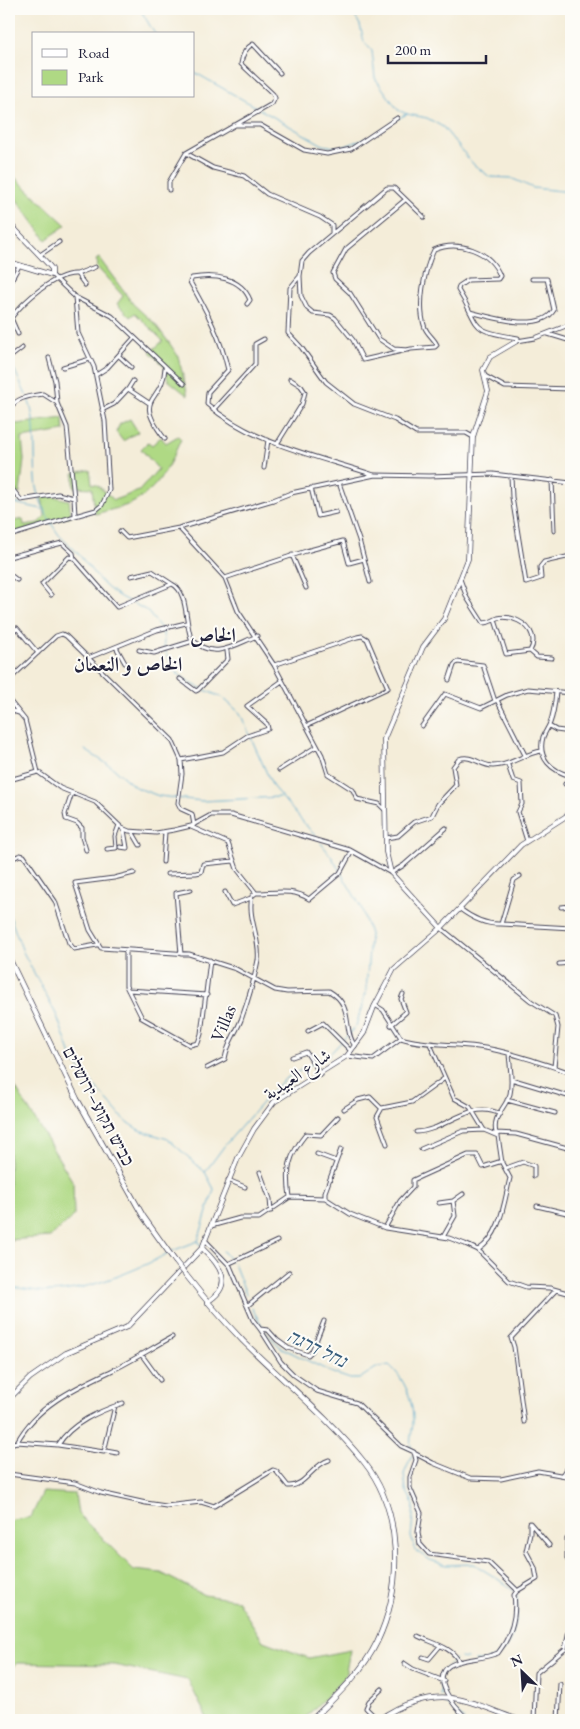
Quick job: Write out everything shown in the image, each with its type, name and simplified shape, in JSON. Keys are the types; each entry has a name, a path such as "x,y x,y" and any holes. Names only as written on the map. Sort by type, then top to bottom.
{"main road":[{"name":"כביש תקוע–ירושלים","path":"9,958 77,1099 143,1216 207,1302"},
{"path":"207,1302 243,1340 322,1416 365,1463 382,1494 394,1531 396,1570 391,1608 377,1643 352,1680 312,1720"}],"street":[{"path":"169,190 170,182 186,152 272,104 275,98 248,68 241,64 242,55 248,46 253,44 280,73"},
{"path":"234,125 260,125 304,150 327,154 351,149 397,118"},
{"path":"186,152 213,168 244,176 267,194 330,222 334,230 331,236"},
{"path":"408,350 363,360 352,340 335,318 330,315 313,313 307,308 301,296 300,276 304,257 387,188 394,188 424,217"},
{"path":"405,200 346,249 333,273 335,279 350,293 379,339 394,349 430,349 436,345 426,330 422,294 423,280 434,250 449,244 473,249 488,259 500,276 498,279 468,280 459,286 458,290 476,325 486,333 518,338 517,341"},
{"path":"9,223 52,270 54,277"},
{"path":"40,256 59,242"},
{"path":"9,262 54,277 75,297 112,316 184,384"},
{"path":"9,284 19,266"},
{"path":"18,334 11,318 54,277 77,274 94,267"},
{"path":"77,274 85,284"},
{"path":"247,304 250,300 247,292 232,281 204,276 192,278 190,282 208,314 225,354 228,370 208,392 207,404 213,410 277,444 375,475"},
{"path":"300,276 290,288 288,333 301,346 326,382 354,404 395,420 416,433 466,433 473,437"},
{"path":"469,312 518,322 532,322 548,316 554,310 547,278 532,279"},
{"path":"9,536 89,512 102,505 109,490 102,410 96,375 78,333 75,297"},
{"path":"391,873 386,852 384,739 423,647 444,619 470,552 469,514 473,437 488,391 484,375 485,363 490,357 517,341 571,324"},
{"path":"547,333 571,341"},
{"path":"96,375 119,356 134,338"},
{"path":"213,410 255,364 255,344 264,338"},
{"path":"9,358 22,348"},
{"path":"119,356 131,367"},
{"path":"49,358 55,381 57,403 67,427 75,516"},
{"path":"63,367 90,359"},
{"path":"165,368 148,409 156,427 165,439"},
{"path":"484,375 505,387 571,389"},
{"path":"277,444 302,404 305,392 301,386 290,379"},
{"path":"102,410 114,404 133,381"},
{"path":"128,389 149,403"},
{"path":"9,407 24,397 43,394 57,403"},
{"path":"264,468 268,440"},
{"path":"120,532 127,538 133,538 179,528 311,488 375,475 428,476 472,474 511,476 571,483"},
{"path":"511,476 512,497 526,584 541,578 540,567 544,562 571,556"},
{"path":"552,480 554,531"},
{"path":"339,483 370,582"},
{"path":"9,485 21,500 58,494 74,498"},
{"path":"311,488 318,516 336,512"},
{"path":"179,528 196,543 225,578 238,611 257,636 274,665 317,746 331,778 353,790 357,799 379,804 385,810"},
{"path":"225,578 292,555 342,541 349,563 364,559"},
{"path":"9,557 62,543 73,553 74,558 117,607 172,584"},
{"path":"292,555 306,588"},
{"path":"51,595 42,584 69,557 74,558"},
{"path":"131,576 152,572 183,593 186,623 193,641 207,648 227,650 257,636"},
{"path":"9,574 17,580"},
{"path":"460,579 467,598 484,623 498,618 516,619 528,628 533,640 533,647 530,651"},
{"path":"495,620 506,654 530,651 537,657 552,658"},
{"path":"88,658 157,630 186,623"},
{"path":"9,636 16,628 38,653"},
{"path":"9,680 62,634 172,740 180,760 182,774 178,803 181,809 192,814 192,825"},
{"path":"274,665 358,637 365,637 367,640 388,688 306,726"},
{"path":"139,650 154,653 193,641"},
{"path":"116,647 125,663"},
{"path":"180,679 196,691 198,690 228,659 227,650"},
{"path":"449,680 454,665 457,662 483,665 496,700 525,755"},
{"path":"180,760 223,752 247,736 268,729 267,724 247,706 282,681"},
{"path":"422,726 445,694 481,708 496,700 528,689 571,693"},
{"path":"556,692 549,726 542,739 542,751 548,765 556,772 571,776 570,781 565,784"},
{"path":"9,700 27,727 38,772 60,788 95,802 124,829 133,832 165,832 192,825 211,815 231,815 321,840 352,851 391,873 441,928 530,1002 555,1016 558,1027 554,1067"},
{"path":"9,710 19,713"},
{"path":"549,726 556,730 571,732"},
{"path":"279,770 317,746"},
{"path":"386,838 398,836 414,822 432,816 438,804 456,785 453,767 459,759 470,757 490,766 508,765 525,755 542,751"},
{"path":"508,765 513,780 521,783 522,804 518,812 527,841"},
{"path":"9,780 38,772"},
{"path":"72,793 66,819 82,828 86,850"},
{"name":"شارع العبيدية","path":"9,1398 30,1378 66,1353 127,1327 202,1248 228,1179 242,1150 266,1111 274,1102 321,1075 347,1056 364,1033 375,1005 394,969 441,928 527,841 571,813"},
{"path":"107,849 116,848 115,836 119,825"},
{"path":"192,825 228,843 240,876 256,894"},
{"path":"391,873 404,865 446,828"},
{"path":"120,847 127,848 124,829"},
{"path":"133,832 140,845"},
{"path":"163,862 165,832"},
{"path":"225,892 232,905 252,898 256,894 287,892 301,894 309,899 340,873 352,851"},
{"path":"9,860 20,855 24,856 55,901 69,943 74,949 98,945"},
{"path":"167,874 196,873 201,872 202,864 234,861"},
{"path":"134,873 114,878 75,883 90,930 101,948 181,954 210,960 254,978 275,990 287,992 323,990 334,994 345,1010 348,1019 349,1038 355,1046"},
{"path":"501,924 514,880 520,876"},
{"path":"181,954 176,893 191,890"},
{"name":"Villas","path":"207,1068 225,1059 226,1048 241,1018 254,978 259,947 249,909 252,898"},
{"path":"561,907 571,906"},
{"path":"460,909 471,917 492,924 571,928"},
{"path":"126,951 127,990 144,1021 190,1045 200,1040 210,960"},
{"path":"559,964 571,963"},
{"path":"127,990 207,996"},
{"path":"391,1025 406,1012 401,999 403,994"},
{"path":"375,1005 383,1010 401,1038 430,1044 481,1047 571,1073"},
{"path":"308,1032 323,1023 351,1052"},
{"path":"347,1056 373,1059 401,1038"},
{"path":"430,1044 454,1098 467,1104 484,1130"},
{"path":"292,1057 306,1052 321,1075"},
{"path":"478,1250 486,1244 499,1222 510,1178 502,1161 500,1141 496,1133 495,1122 507,1100 511,1079 509,1054"},
{"path":"344,1109 358,1100 370,1097 379,1108 412,1102 445,1078"},
{"path":"511,1079 571,1097"},
{"path":"507,1100 555,1113"},
{"path":"382,1108 377,1117 387,1144"},
{"path":"416,1132 422,1132 439,1126 472,1111 491,1110 500,1114"},
{"path":"290,1197 287,1171 300,1141 306,1134 321,1135 338,1117"},
{"path":"421,1149 463,1131 484,1130 516,1134 571,1149"},
{"path":"325,1198 325,1192 341,1149"},
{"path":"317,1154 336,1161"},
{"path":"384,1228 400,1201 413,1188 413,1180 468,1155 477,1155 483,1167 502,1161"},
{"path":"506,1168 523,1162 534,1166 534,1176"},
{"path":"260,1172 270,1199 270,1211"},
{"path":"228,1179 245,1187"},
{"path":"439,1203 453,1201 463,1194"},
{"path":"210,1226 240,1218 259,1218 290,1197 325,1198 350,1214 384,1228 443,1237 478,1250 509,1281 526,1287 556,1290 571,1294"},
{"path":"443,1237 455,1216 453,1201"},
{"path":"537,1206 571,1214"},
{"path":"205,1240 228,1264 247,1306 260,1329 282,1362 294,1375 317,1391 358,1403 401,1446 439,1466 470,1478 501,1479 538,1471 571,1477"},
{"path":"228,1264 277,1241"},
{"path":"202,1248 217,1262 223,1276 222,1285 214,1298 207,1302"},
{"path":"247,1306 289,1272"},
{"path":"524,1422 514,1347 511,1338 556,1290"},
{"path":"260,1329 268,1330 288,1348 308,1355 324,1321"},
{"path":"16,1442 55,1400 77,1386 111,1371 172,1337"},
{"path":"141,1354 160,1380"},
{"path":"58,1445 84,1421 123,1403"},
{"path":"106,1451 115,1406"},
{"path":"9,1444 16,1442 58,1445 94,1452 106,1451 117,1453"},
{"path":"414,1452 416,1460 410,1477 410,1488 421,1513 418,1532 420,1544 429,1554 488,1562 517,1592"},
{"path":"9,1474 74,1483 101,1493 146,1503 166,1506 201,1502 214,1506 273,1470 276,1471 288,1486 295,1486 306,1478 316,1466 329,1460"},
{"path":"562,1474 571,1461"},
{"path":"469,1720 448,1697 443,1687 447,1669 459,1662 498,1653 510,1633 514,1621 514,1595 537,1579 535,1568 526,1551 530,1534 530,1523 549,1544"},
{"path":"567,1539 567,1558 571,1568"},
{"path":"534,1720 536,1674 565,1649 571,1621"},
{"path":"418,1636 456,1656 459,1662"},
{"path":"423,1657 429,1660 440,1646"},
{"path":"404,1663 412,1669 444,1681"},
{"path":"558,1720 560,1684"},
{"path":"382,1689 369,1701 366,1708 379,1720 403,1706 448,1697 459,1699 510,1719 520,1720"}],"green space":[{"path":"9,172 66,225 46,240 9,189"},
{"path":"99,258 133,304 155,324 178,356 188,396 168,380 164,366 150,352 163,341 135,313 130,317 117,304 123,296 96,266 98,264 96,260"},
{"path":"63,418 64,431 22,438 24,460 20,493 13,495 9,491 9,425"},
{"path":"130,419 138,432 123,441 116,432 120,424"},
{"path":"178,436 181,439 165,472 147,493 135,502 95,514 92,488 74,487 74,473 90,470 92,484 97,485 114,500 139,491 158,469 141,449 148,442 152,445 161,437 166,443"},
{"path":"51,496 69,500 71,516 10,535 9,522 23,519 24,525 38,523 45,516 42,497"},
{"path":"9,1077 73,1182 74,1216 50,1237 9,1240"},
{"path":"43,1492 75,1494 78,1514 134,1570 161,1573 204,1595 237,1600 263,1641 309,1658 350,1650 345,1677 303,1720 208,1720 188,1680 114,1665 17,1663 9,1671 9,1521 31,1517"}],"waterway":[{"path":"140,9 154,32"},
{"path":"351,9 360,25 364,42 372,51 375,78 398,110 427,118 443,127 473,164 490,177 511,178 533,188 571,192"},
{"path":"195,73 323,145 340,148 364,139"},
{"path":"397,119 407,114"},
{"path":"9,358 26,395"},
{"path":"28,399 33,416 37,486 47,516 59,535 79,554 102,582 113,592 128,601"},
{"path":"9,502 42,509"},
{"path":"131,602 147,611 163,631 164,648 175,672 194,685 223,698 240,713 273,787 317,838"},
{"path":"85,750 112,767 135,787 159,796 202,801 279,797"},
{"path":"205,1172 225,1145 275,1088 285,1079 330,1054 356,1026 366,992 370,934 361,907 331,856 321,843"},
{"path":"9,914 23,952 57,1016 73,1061 125,1121 139,1130 168,1139 205,1172 214,1189 198,1241"},
{"name":"נחל דרגה","path":"172,1251 198,1241 200,1245"},
{"name":"נחל דרגה","path":"223,1251 231,1261"},
{"name":"נחל דרגה","path":"9,1287 51,1292 80,1288 127,1273 168,1253"},
{"name":"נחל דרגה","path":"234,1264 246,1294"},
{"name":"נחל דרגה","path":"252,1308 262,1326"},
{"name":"נחל דרגה","path":"265,1331 280,1347 333,1373 350,1379 359,1379 376,1368 389,1365 404,1383 412,1405 411,1448"},
{"name":"נחל דרגה","path":"412,1455 404,1474 406,1490 414,1505 411,1537 416,1551 430,1560 446,1565 474,1564 507,1585 514,1592"},
{"name":"נחל דרגה","path":"475,1661 487,1660 497,1656 510,1640 517,1618 517,1595"},
{"name":"נחל דרגה","path":"460,1658 467,1659"},
{"name":"נחל דרגה","path":"445,1668 455,1659"},
{"name":"נחל דרגה","path":"440,1681 441,1695"},
{"name":"נחל דרגה","path":"442,1700 464,1720"}],"district":[{"name":"الخاص","path":"213,635"},
{"name":"الخاص و النعمان","path":"128,664"}]}
